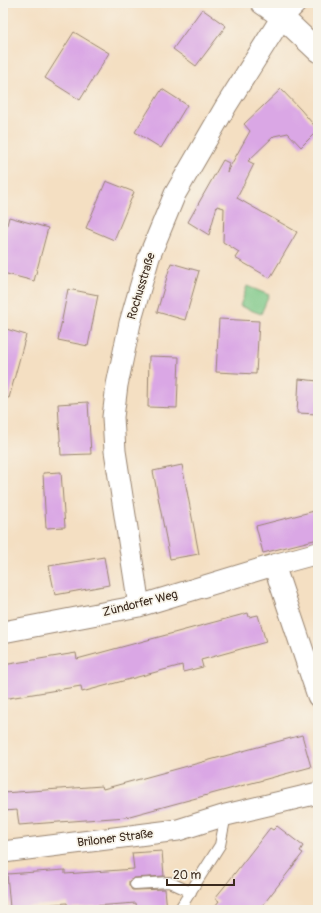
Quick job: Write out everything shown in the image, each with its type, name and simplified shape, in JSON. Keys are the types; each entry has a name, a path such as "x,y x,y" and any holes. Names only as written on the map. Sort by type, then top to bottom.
{"street":[{"path":"262,3 289,10 318,51"},
{"name":"Rochusstraße","path":"139,606 115,451 113,417 117,385 130,323 149,257 175,194 226,106 289,10"},
{"name":"Zündorfer Weg","path":"3,632 139,606 318,553"},
{"path":"274,565 318,696"},
{"name":"Briloner Straße","path":"3,852 178,830 226,815 318,793"}],"lane":[{"path":"179,910 220,844 226,815"},
{"path":"135,884 169,882 191,892"}],"green space":[{"path":"247,286 269,295 261,314 240,306"}],"building":[{"path":"202,9 226,26 196,66 173,49"},
{"path":"74,32 109,53 80,100 45,78"},
{"path":"162,89 187,105 161,148 135,132"},
{"path":"281,89 318,130 301,147 288,133 274,136 248,161 254,164 237,198 297,232 270,278 235,258 239,252 223,242 224,208 217,206 209,235 188,222 223,160 229,163 227,172 250,131 244,124"},
{"path":"106,181 134,192 114,240 86,228"},
{"path":"9,217 48,228 34,281 3,273 3,240"},
{"path":"171,263 199,271 185,320 157,312"},
{"path":"68,289 98,295 88,346 58,340"},
{"path":"219,319 259,321 256,374 216,372"},
{"path":"3,328 26,335 9,398 3,397"},
{"path":"149,356 179,357 177,408 148,407"},
{"path":"299,379 318,381 318,414 297,413"},
{"path":"88,402 91,454 61,455 58,404"},
{"path":"182,465 199,554 170,559 153,471"},
{"path":"61,472 65,527 46,528 43,473"},
{"path":"318,510 318,539 263,553 256,526"},
{"path":"104,557 109,585 55,595 49,566"},
{"path":"248,613 249,617 258,615 266,642 201,660 203,667 183,672 182,665 82,692 81,686 3,699 3,665 76,653 77,659"},
{"path":"302,735 311,767 126,817 19,825 17,810 3,811 3,793 102,786 103,789"},
{"path":"277,826 303,846 300,851 303,853 290,870 259,910 212,910 219,901 215,898 270,828 273,830"},
{"path":"162,851 164,876 134,878 129,881 129,885 132,890 165,889 167,910 137,910 136,903 68,908 67,903 10,908 7,874 65,870 65,874 134,869 132,853"}]}
